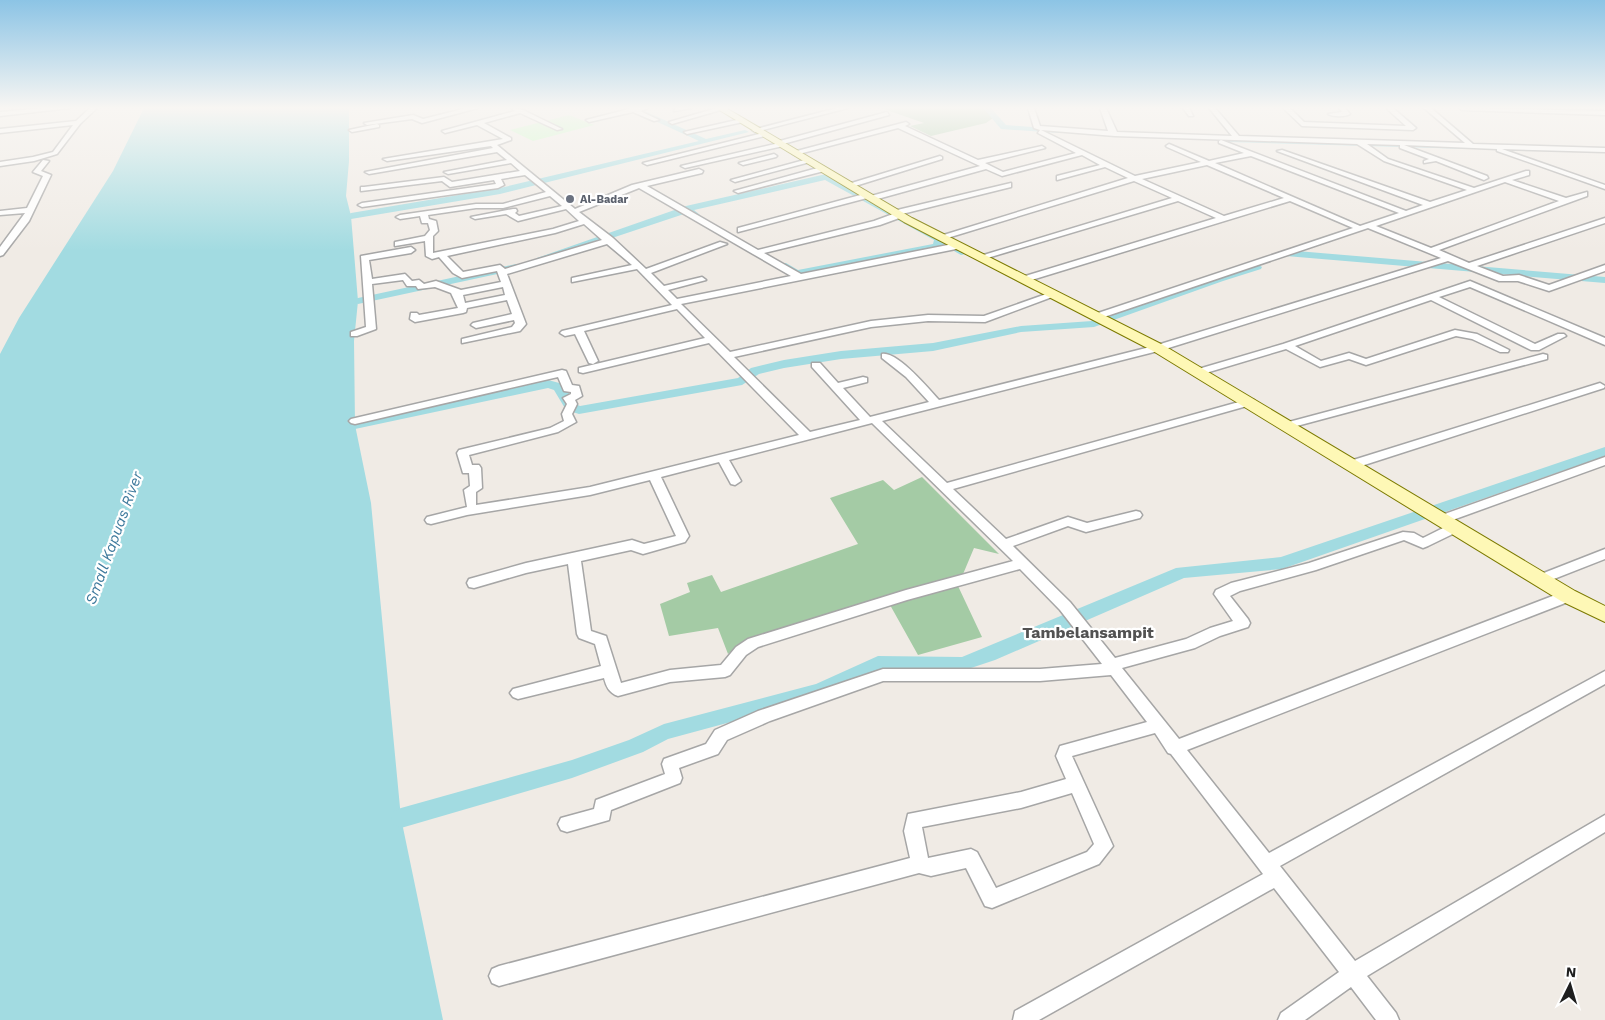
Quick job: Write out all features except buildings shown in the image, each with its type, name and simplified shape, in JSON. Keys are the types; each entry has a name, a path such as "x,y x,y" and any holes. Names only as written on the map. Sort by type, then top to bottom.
{"street":[{"path":"0,164 46,156"},
{"path":"387,159 400,156"},
{"path":"369,172 396,171 470,156"},
{"path":"507,156 570,209 607,237 642,269 713,338 807,436"},
{"path":"647,163 675,156"},
{"path":"680,167 729,156"},
{"path":"743,163 777,156"},
{"path":"799,156 938,236 1158,348 1354,464 1568,596 1605,615"},
{"path":"961,156 1005,174 1073,156"},
{"path":"976,163 1009,156"},
{"path":"1088,156 1222,218"},
{"path":"1193,156 1290,199 1502,279 1519,278 1549,288 1605,268"},
{"path":"938,236 1135,178 1244,156"},
{"path":"1255,156 1403,212"},
{"path":"1293,156 1430,205"},
{"path":"1381,156 1393,163 1473,190"},
{"path":"1425,156 1484,178"},
{"path":"1516,156 1605,188"},
{"path":"463,157 472,168"},
{"path":"849,185 940,158"},
{"path":"448,172 513,160"},
{"path":"1426,162 1436,160"},
{"path":"0,253 31,210 47,175 37,172 45,161"},
{"path":"735,180 808,161"},
{"path":"1060,178 1106,165"},
{"path":"741,230 986,167"},
{"path":"738,191 821,169"},
{"path":"508,212 518,219 570,209 641,186 699,171"},
{"path":"364,189 444,179 450,185 528,172"},
{"path":"1102,318 1403,212 1526,173"},
{"path":"362,205 498,186 500,185 496,177"},
{"path":"1505,180 1565,200"},
{"path":"762,251 877,222 897,214 1008,185"},
{"path":"641,186 800,276"},
{"path":"1596,191 1605,188"},
{"path":"400,217 476,206 503,206 552,193"},
{"path":"1432,251 1584,194"},
{"path":"982,257 1180,198"},
{"path":"1025,279 1290,199"},
{"path":"475,217 525,208"},
{"path":"0,213 31,210"},
{"path":"424,214 425,221 432,221 434,231 429,234 430,254 440,254 555,231 586,222"},
{"path":"1469,266 1605,220"},
{"path":"0,239 12,237"},
{"path":"440,254 462,275 501,271 607,237"},
{"path":"393,245 430,238"},
{"path":"575,280 642,269 723,244"},
{"path":"565,332 800,276 958,246"},
{"path":"354,334 371,329 368,282 364,258 411,250"},
{"path":"432,520 467,511 590,491 1158,348 1448,258"},
{"path":"501,271 520,322"},
{"path":"368,282 405,277 410,284 419,283 421,287 436,284 458,294 506,284"},
{"path":"663,289 702,280"},
{"path":"1199,372 1287,346 1467,285 1476,286 1605,342"},
{"path":"414,315 415,320 463,310 458,294"},
{"path":"729,355 871,324 928,318 985,319 1055,294"},
{"path":"462,306 511,297"},
{"path":"1431,297 1535,348 1560,336"},
{"path":"476,325 520,322"},
{"path":"464,341 517,329 517,325 520,322"},
{"path":"578,330 593,361"},
{"path":"1287,346 1320,364 1349,356 1366,362 1455,332 1474,336 1504,350"},
{"path":"583,370 713,338"},
{"path":"886,356 910,374 937,404"},
{"path":"1289,426 1543,357"},
{"path":"816,366 1024,563 1065,606 1094,641 1174,748 1390,1020"},
{"path":"355,421 562,372 568,390 574,388 577,396 568,398 572,404 568,414 570,422 554,430 463,453 467,470 475,468 476,488 470,490 471,504"},
{"path":"836,387 863,380"},
{"path":"1354,464 1600,386"},
{"path":"943,488 1250,402"},
{"path":"722,458 734,481"},
{"path":"567,824 602,814 602,806 674,778 670,764 712,749 720,735 764,716 883,675 1040,675 1113,667 1190,644 1215,632 1243,623 1222,594 1236,587 1311,567 1403,536 1409,536 1423,543 1447,521 1605,461"},
{"path":"474,583 526,568 632,545 643,549 682,538 654,475"},
{"path":"1004,545 1068,521 1086,528 1136,515"},
{"path":"1541,578 1605,554"},
{"path":"574,559 584,634 601,640 613,684 618,690 670,676 725,671 746,646 753,643 906,595 1024,563"},
{"path":"1174,748 1568,596"},
{"path":"518,693 610,670"},
{"path":"1022,1018 1272,870 1605,677"},
{"path":"499,976 918,864 931,867 970,858 992,899 1093,858 1104,846 1064,756 1066,751 1157,726"},
{"path":"918,864 920,856 911,828 914,820 1021,800 1073,785 1076,781"},
{"path":"1288,1020 1353,974 1605,823"}],"green space":[{"path":"922,477 999,554 974,548 958,586 982,637 918,655 885,596 747,639 728,654 718,628 669,636 660,604 690,592 687,583 712,575 721,592 858,544 830,498 883,480 894,490"}],"water":[{"name":"Small Kapuas River","path":"121,156 349,156 346,196 351,216 358,301 354,341 355,425 371,503 401,818 443,1020 0,1020 0,354 19,318 113,171"}],"waterway":[{"path":"351,216 451,201 649,156"},
{"path":"688,210 689,208 826,177 965,253"},
{"path":"542,258 688,210"},
{"path":"688,210 695,215"},
{"path":"782,265 797,273 943,245 937,242"},
{"path":"1274,257 1285,253 1605,280"},
{"path":"358,301 516,267"},
{"path":"1225,278 1257,267"},
{"path":"1104,320 1233,273"},
{"path":"1094,316 1104,320"},
{"path":"355,425 548,384 559,387 571,407 579,410 742,381 755,371 784,364 841,355 933,347 1021,329 1094,324 1104,320"},
{"path":"401,818 572,769 636,746 664,732 820,690 878,663 962,664 989,655 1182,572 1282,563 1605,451"}],"place":[{"name":"Al-Badar","path":"570,199"}],"district":[{"name":"Tambelansampit","path":"1088,632"}]}
